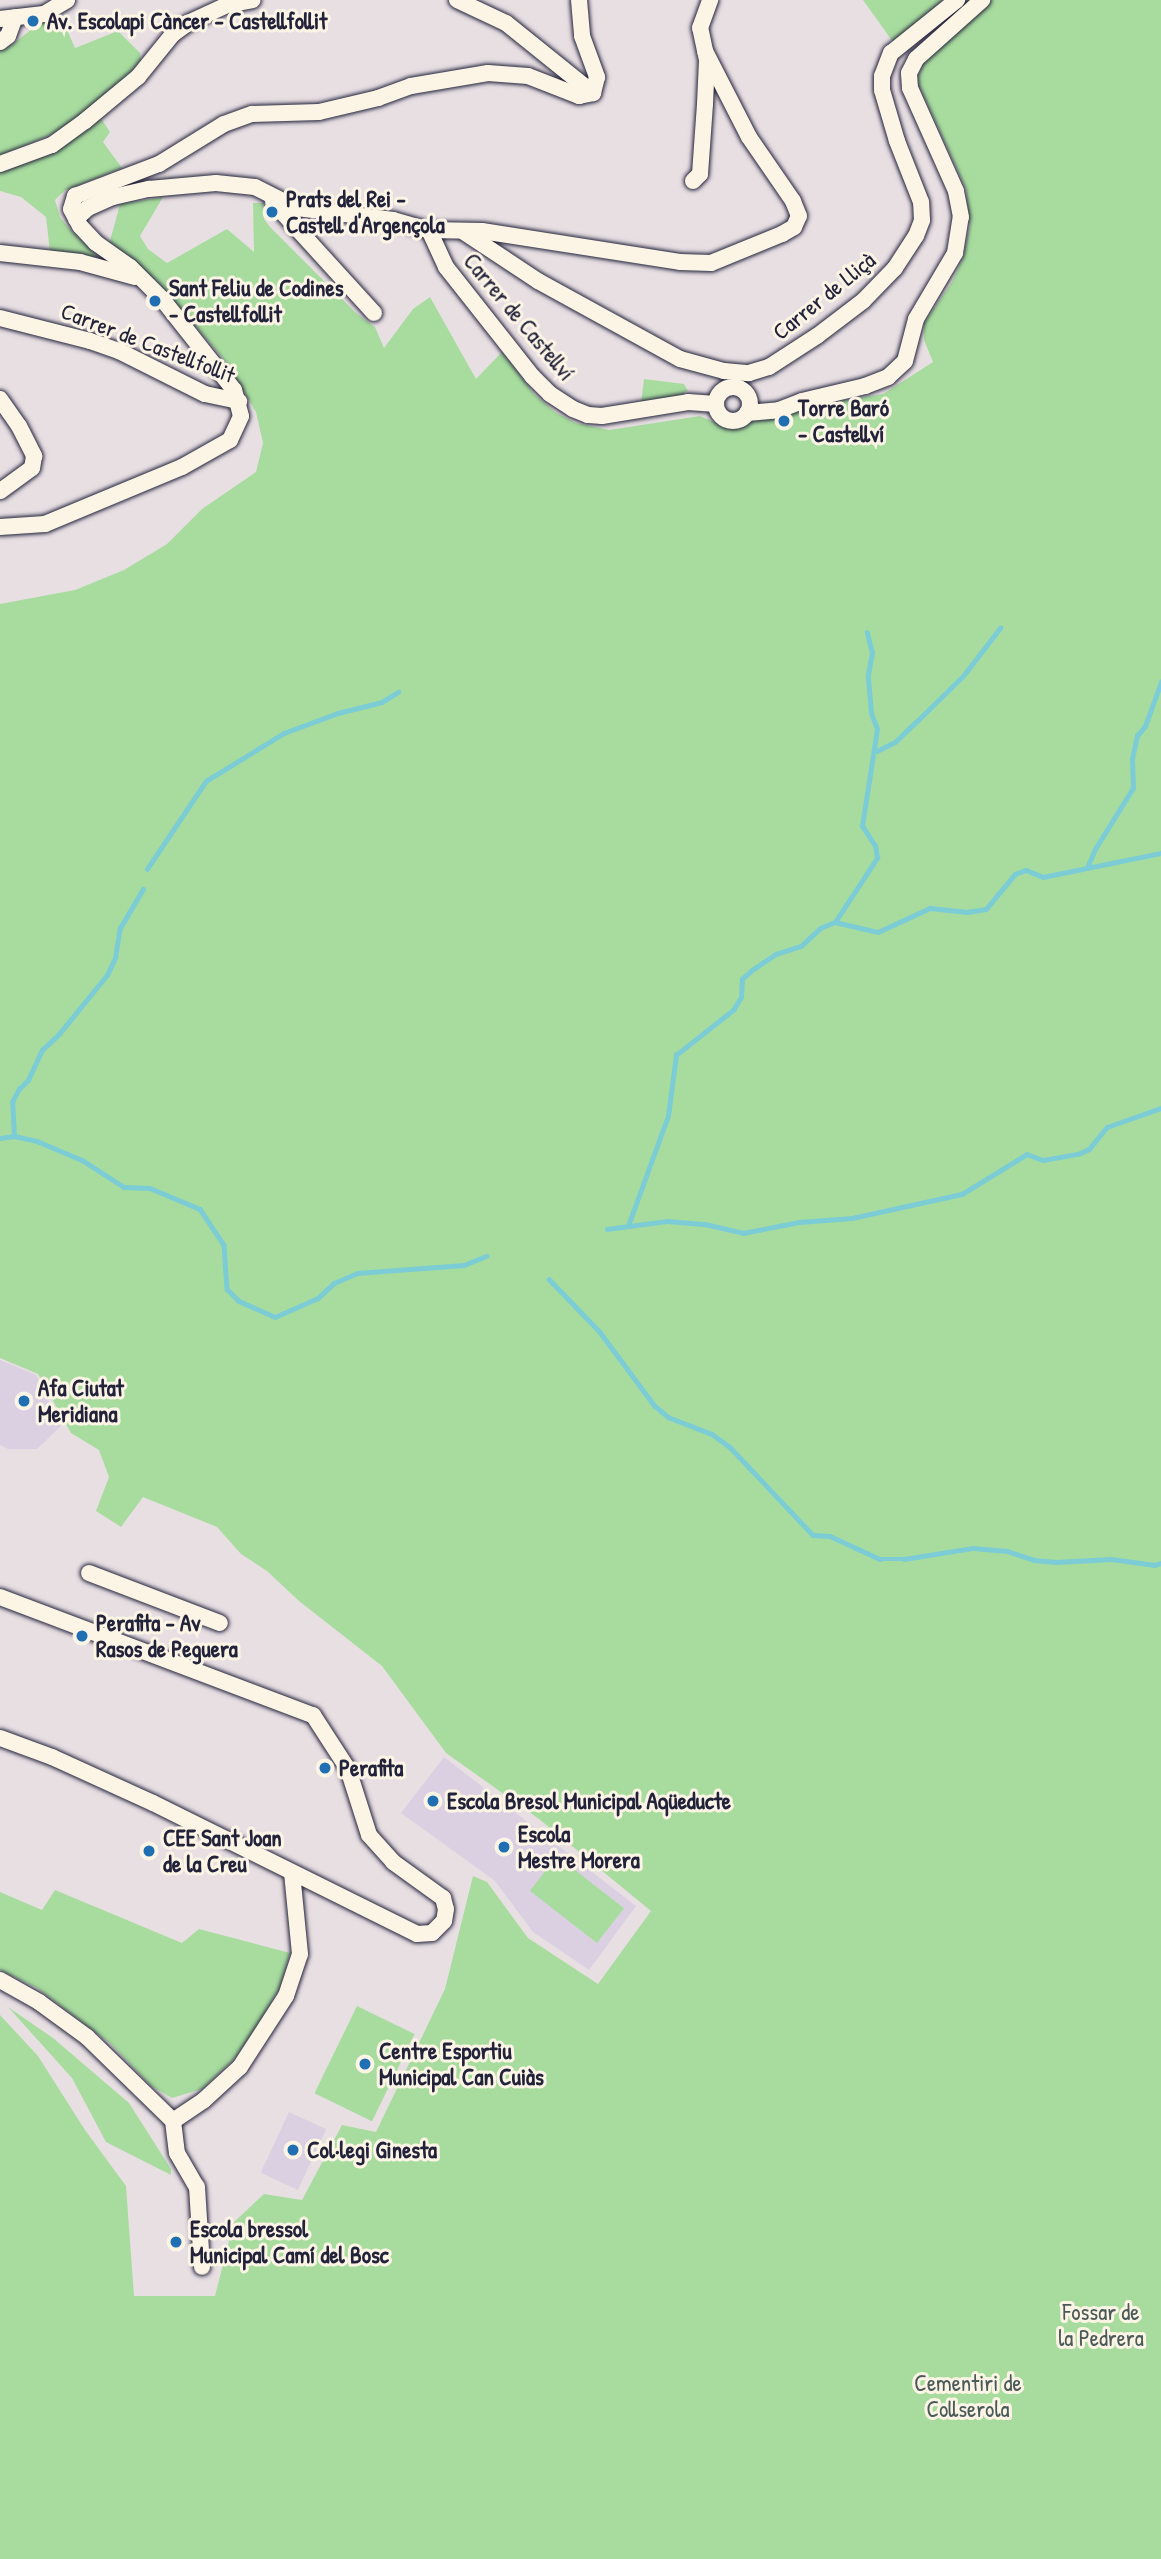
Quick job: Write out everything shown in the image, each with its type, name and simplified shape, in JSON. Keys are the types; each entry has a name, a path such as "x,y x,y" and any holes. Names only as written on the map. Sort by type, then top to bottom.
{"street":[{"path":"0,42 8,36 8,18 44,14 67,0"},
{"path":"0,164 52,145 85,121 138,77 173,34 188,23 227,5 253,0"},
{"path":"457,0 506,23 593,93"},
{"path":"579,0 582,36 597,77 593,93"},
{"path":"693,181 699,174 703,144 705,51 700,28 710,0"},
{"name":"Carrer de Lliçà","path":"464,232 529,275 680,359 704,368 749,373 780,361 828,328 878,286 908,252 922,220 921,202 897,141 882,90 882,76 891,53 957,0"},
{"path":"749,373 746,400 738,419 728,420 719,414 716,404 719,394 727,388 746,400 802,401 881,381 905,360 916,319 955,253 961,217 956,191 910,88 909,73 916,59 982,0"},
{"path":"76,219 88,208 113,197 149,189 216,183 255,187 297,208 369,216 429,230 482,231 680,262 711,263 794,226 799,216 793,201 749,137 705,51"},
{"path":"0,527 45,524 211,453 230,440 241,416 239,401 223,376 152,287 131,267 96,243 76,219 71,209 75,197 159,164 224,124 252,114 319,112 378,98 411,86 488,73 528,76 579,96 593,93"},
{"path":"255,187 289,216 374,313"},
{"name":"Carrer de Castellví","path":"429,230 446,267 532,376 550,394 573,409 588,415 602,416 688,402 716,404"},
{"path":"0,253 80,262 120,271 152,287"},
{"name":"Carrer de Castellfollit","path":"0,318 119,351 205,394 239,401"},
{"path":"0,399 19,426 34,456 32,468 0,491"},
{"path":"0,414 19,426"},
{"path":"89,1573 220,1623"},
{"path":"0,1597 313,1714 348,1769 369,1835 382,1852 443,1898 446,1909 441,1926 432,1933 416,1934 153,1803 52,1757 0,1738"},
{"path":"173,2121 204,2100 240,2067 286,1996 300,1954 292,1873"},
{"path":"0,1980 39,2002 87,2037 173,2121 177,2153 197,2187 202,2267"}],"shaded area":[{"name":"Afa Ciutat Meridiana","path":"0,1360 36,1375 61,1426 37,1449 8,1449 0,1445"},
{"name":"Escola Mestre Morera","path":"444,1757 636,1906 589,1970 533,1932 495,1881 401,1813"},
{"name":"Col·legi Ginesta","path":"289,2112 326,2129 298,2190 261,2173"}],"green space":[{"path":"863,0 943,0 893,42"},
{"path":"959,0 1161,0 1161,2559 0,2559 0,2015 38,2056 85,2130 126,2186 134,2296 215,2296 234,2222 264,2194 302,2200 342,2125 376,2132 445,1989 473,1876 487,1882 528,1938 598,1984 651,1911 539,1819 446,1753 382,1666 299,1601 267,1571 241,1554 217,1527 143,1497 121,1527 96,1511 109,1477 99,1450 71,1433 38,1374 0,1358 0,604 75,590 124,570 167,544 202,509 256,472 263,443 256,412 226,362 157,281 109,245 120,204 163,197 140,236 148,249 167,263 227,229 254,252 253,203 263,203 264,219 270,227 356,313 375,327 384,348 413,309 430,297 476,379 502,352 535,395 555,412 576,423 609,430 700,416 728,428 819,404 883,394 933,362 924,340 924,323 952,282 963,258 970,225 966,189 917,81 924,60 977,14"},
{"path":"58,9 75,48 118,31 140,53 141,61 106,97 59,131 0,156 0,49 10,46"},
{"path":"100,117 110,132 103,142 122,168 64,191 55,200 60,217 99,258 50,252 46,217 21,197 0,191 0,170"},
{"path":"644,379 684,384 688,391 684,392 684,396 641,403"},
{"path":"557,1856 624,1908 597,1943 530,1891"},
{"path":"55,1890 182,1943 199,1929 290,1953 280,1987 253,2033 234,2059 202,2089 172,2098 151,2086 111,2044 37,1988 0,1970 0,1892 42,1910"},
{"name":"Centre Esportiu Municipal Can Cuiàs","path":"357,2006 415,2034 372,2121 314,2093"},
{"path":"8,2007 53,2038 129,2103 171,2169 171,2175 106,2142 72,2078"}],"waterway":[{"path":"877,751 895,742 963,676 1000,628"},
{"path":"835,922 877,858 875,846 862,826 877,729 871,713 868,675 872,653 867,633"},
{"path":"1087,868 1095,849 1133,788 1132,759 1137,736 1145,726 1161,682"},
{"path":"147,869 206,781 284,733 338,713 382,702 398,692"},
{"path":"629,1223 668,1116 676,1055 733,1010 741,997 742,979 752,970 776,954 801,946 820,928 835,922 878,932 930,908 967,912 986,909 1015,874 1026,870 1043,877 1161,853"},
{"path":"14,1136 12,1102 28,1080 42,1050 59,1034 107,975 115,958 120,928 143,889"},
{"path":"607,1229 667,1221 705,1224 743,1233 799,1222 852,1218 962,1194 1027,1154 1043,1160 1078,1154 1089,1149 1107,1127 1161,1108"},
{"path":"0,1138 14,1136 37,1141 82,1160 124,1187 150,1188 200,1209 224,1245 227,1289 239,1301 275,1317 318,1298 334,1283 357,1273 464,1265 486,1256"},
{"path":"549,1279 600,1332 655,1406 668,1417 712,1434 730,1447 813,1535 830,1536 880,1559 904,1559 973,1548 1007,1551 1034,1560 1056,1562 1111,1559 1155,1565 1161,1563"}],"place":[{"name":"Av. Escolapi Càncer - Castellfollit","path":"33,21"},
{"name":"Prats del Rei - Castell d'Argençola","path":"272,212"},
{"name":"Sant Feliu de Codines - Castellfollit","path":"155,301"},
{"name":"Torre Baró - Castellví","path":"784,421"},
{"name":"Afa Ciutat Meridiana","path":"24,1401"},
{"name":"Perafita - Av Rasos de Peguera","path":"82,1636"},
{"name":"Perafita","path":"325,1768"},
{"name":"Escola Bresol Municipal Aqüeducte","path":"433,1801"},
{"name":"Escola Mestre Morera","path":"504,1847"},
{"name":"CEE Sant Joan de la Creu","path":"149,1851"},
{"name":"Centre Esportiu Municipal Can Cuiàs","path":"365,2064"},
{"name":"Col·legi Ginesta","path":"293,2150"},
{"name":"Escola bressol Municipal Camí del Bosc","path":"176,2242"}],"park label":[{"name":"Fossar de la Pedrera","path":"1101,2325"},
{"name":"Cementiri de Collserola","path":"968,2396"}]}
